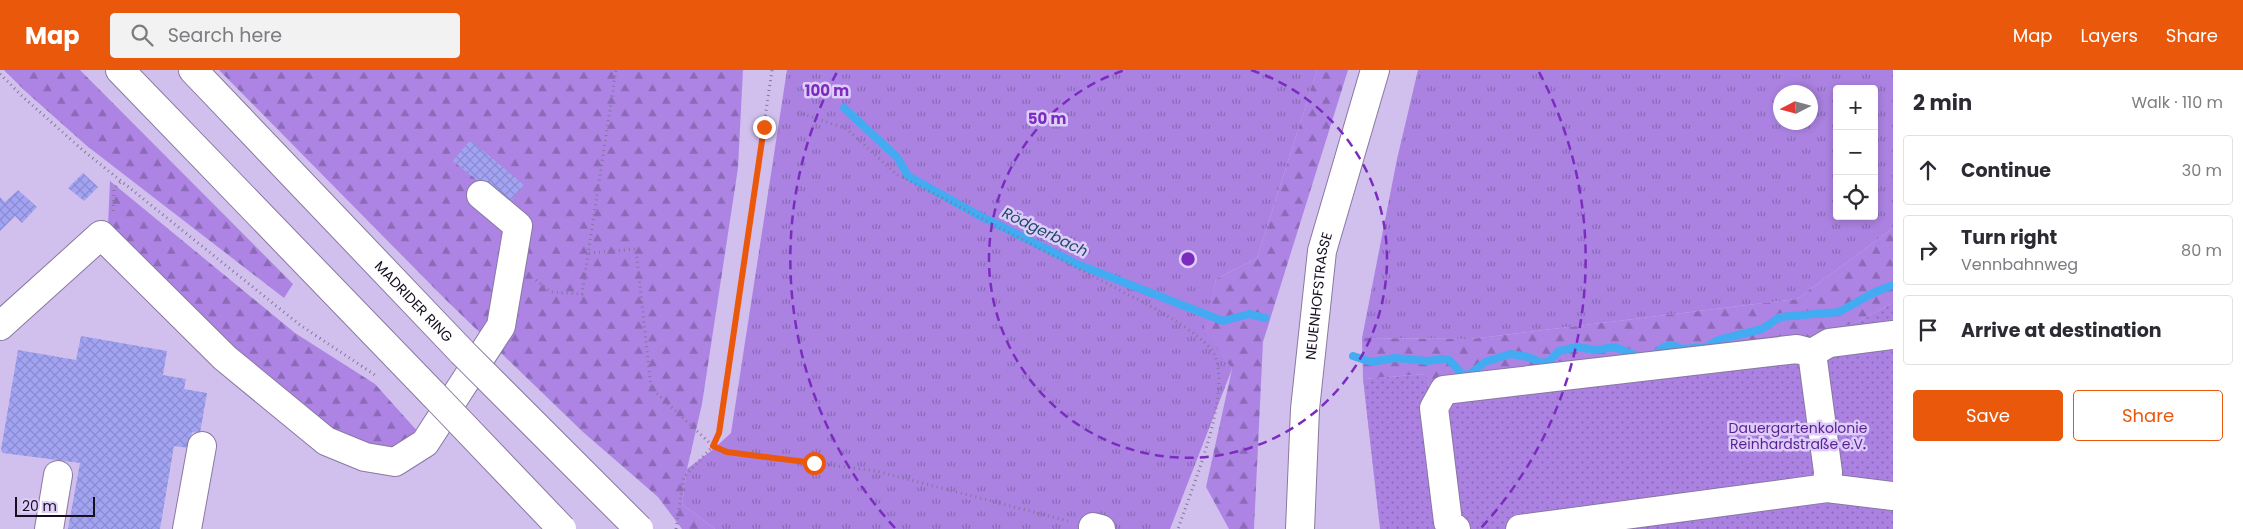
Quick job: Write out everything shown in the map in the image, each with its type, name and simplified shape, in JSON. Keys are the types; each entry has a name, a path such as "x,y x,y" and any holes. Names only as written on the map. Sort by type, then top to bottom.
{"main road":[{"path":"120,70 562,529"},
{"name":"MADRIDER RING","path":"193,70 462,352 639,529"},
{"name":"NEUENHOFSTRASSE","path":"1300,529 1305,409 1322,251 1375,70"},
{"path":"0,326 101,235 225,358 326,441 365,457 395,462 425,443 502,326 518,226 482,195"},
{"path":"1456,529 1448,522 1434,408 1444,390 1797,349 1812,353 1829,343 1893,335"},
{"path":"1812,353 1828,472 1827,488"},
{"path":"187,529 202,446"},
{"path":"49,529 58,475"},
{"path":"1520,529 1628,522 1827,488 1893,496"}],"path":[{"path":"532,277 551,292 582,294 616,70"},
{"path":"676,529 684,477 713,446 719,433 772,70"},
{"path":"0,74 22,97 78,146 300,325 378,377"},
{"path":"798,112 847,129 896,174 1156,309 1192,331 1215,355 1220,385 1211,432 1178,529"},
{"path":"113,214 114,189 122,180"},
{"path":"589,253 636,249 651,388 713,446 727,452 876,471 1097,528"}],"green space":[{"path":"4,70 80,70 293,284 284,298 87,146"},
{"path":"219,70 743,70 738,168 702,404 687,469 682,504 715,529 682,529 658,497 583,432 446,300"},
{"path":"787,70 1317,70 1257,258 1216,279 1205,330 1232,369 1170,529 715,529 682,504 687,469 731,433"},
{"path":"1317,70 1348,70 1263,342 1254,529 1229,529 1206,487 1232,369 1204,330 1216,279 1257,258"},
{"path":"1418,70 1893,70 1893,228 1797,299 1471,339 1362,338 1397,159"},
{"path":"110,181 295,333 375,384 419,433 392,450 368,448 329,428 230,343 108,225"},
{"path":"1893,228 1893,303 1859,321 1799,344 1429,390 1427,374 1363,379 1362,338 1471,339 1797,299"},
{"name":"Dauergartenkolonie Reinhardstraße e.V.","path":"1893,303 1893,529 1380,529 1363,379 1427,374 1429,390 1799,344 1859,321"}],"building":[{"path":"470,140 524,185 508,205 453,161"},
{"path":"83,173 98,187 84,201 68,188"},
{"path":"18,190 37,207 22,223 15,216 0,231 0,197 5,202"},
{"path":"81,336 167,351 163,375 186,379 184,389 207,393 200,433 192,432 189,448 174,446 160,529 68,529 80,463 3,453 1,450 18,350 76,360"}],"waterway":[{"name":"Rödgerbach","path":"844,108 897,157 908,176 978,215 1077,264 1223,321 1249,314 1265,318"},
{"name":"Rödgerbach","path":"1353,356 1371,362 1395,358 1427,361 1444,359 1449,360 1463,375 1470,374 1485,362 1510,354 1528,357 1542,363 1548,362 1559,351 1577,347 1596,350 1615,347 1639,357 1652,356 1664,347 1672,345 1682,349 1706,347 1718,340 1762,329 1780,317 1839,312 1875,292 1893,285"}],"route":[{"path":"764,127 719,433 713,446 727,452 814,463"}]}
